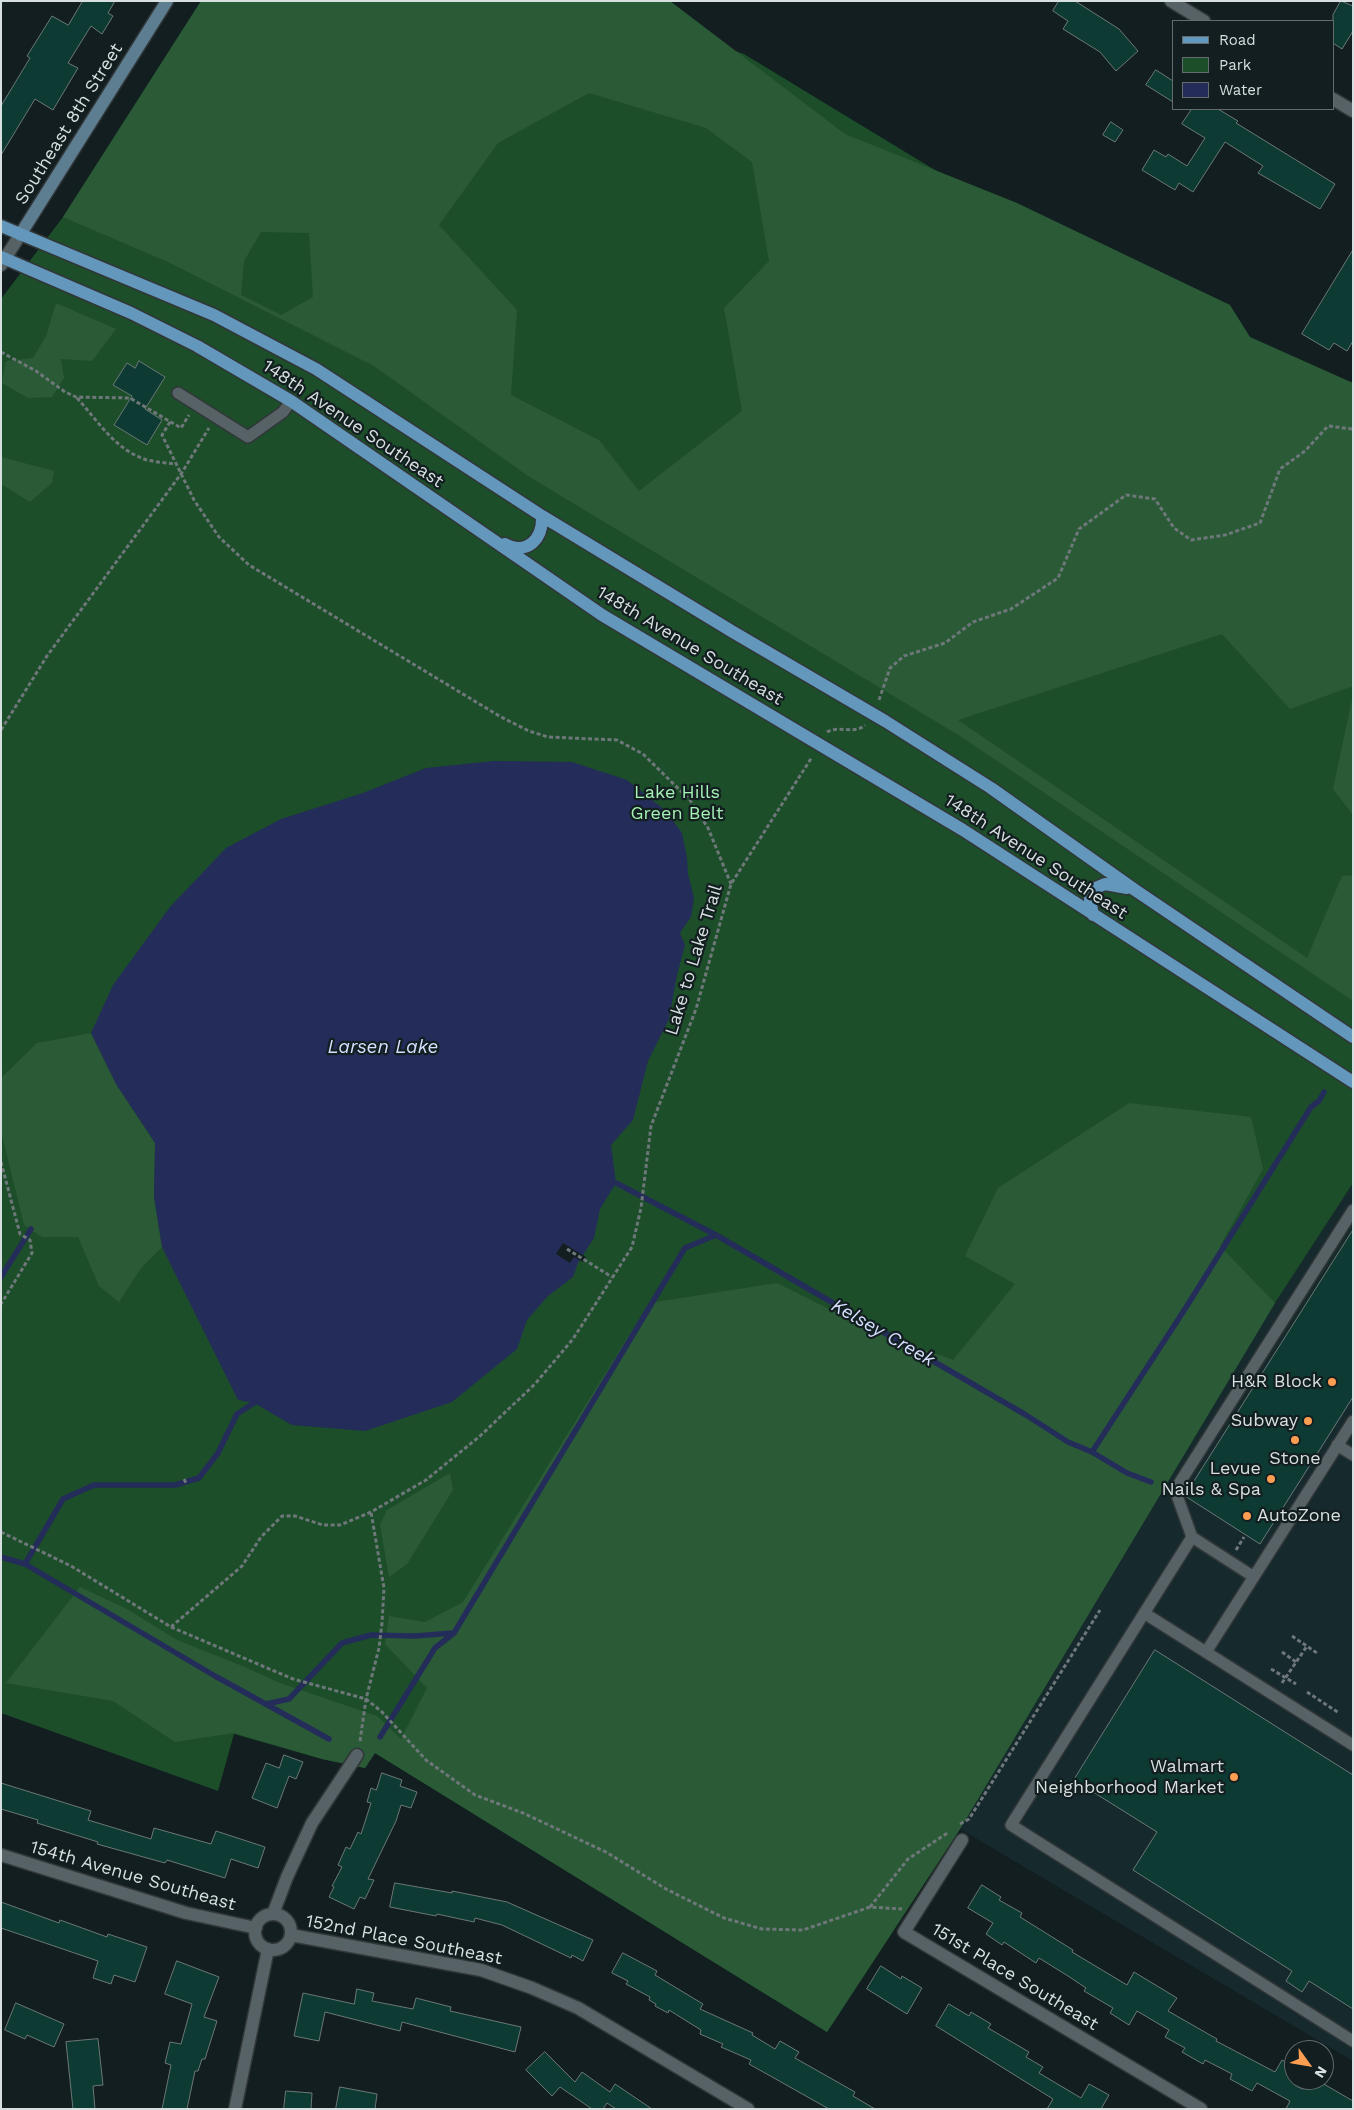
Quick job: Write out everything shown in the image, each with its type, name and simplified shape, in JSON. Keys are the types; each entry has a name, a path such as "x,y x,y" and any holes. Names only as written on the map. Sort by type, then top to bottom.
{"main road":[{"name":"148th Avenue Southeast","path":"1,226 214,315 316,369 542,516 918,741 991,788 1135,890 1353,1037"},
{"name":"148th Avenue Southeast","path":"2,260 131,312 197,346 291,400 602,615 964,830 1353,1082"},
{"path":"481,533 511,547 520,548 530,545 539,537 543,527 542,516"},
{"path":"1093,915 1090,905 1090,894 1098,886 1112,884 1135,890"}],"street":[{"name":"Southeast 8th Street","path":"2,260 20,235 167,1"},
{"path":"1171,1 1202,20"},
{"path":"1334,100 1353,111"},
{"path":"273,1914 287,1877 312,1823 357,1755"},
{"name":"151st Place Southeast","path":"962,1840 904,1932 1201,2109"},
{"name":"154th Avenue Southeast","path":"1,1855 186,1913 256,1928"},
{"path":"273,1914 279,1915 288,1923 290,1935 285,1945 274,1950 263,1947 256,1939 256,1928 262,1918 273,1914"},
{"name":"152nd Place Southeast","path":"290,1935 481,1970 532,1988 578,2008 748,2109"},
{"path":"235,2109 268,1949"}],"lane":[{"path":"178,393 248,437 282,412 291,400"},
{"path":"1254,1577 1192,1537 1175,1490 1353,1210"},
{"path":"1206,1652 1353,1421"},
{"path":"1337,1445 1353,1455"},
{"path":"1192,1537 1011,1824 1353,2041"},
{"path":"1144,1613 1353,1745"}],"path":[{"path":"2,354 36,371 64,392 76,397 130,398 181,428 195,404"},
{"path":"76,397 109,436 124,449 148,460 176,464"},
{"path":"1,730 47,656 181,474 216,417"},
{"path":"170,422 162,435 194,500 219,537 248,566 501,717 529,731 548,737 617,740 643,754 690,800 708,828 731,884"},
{"path":"881,695 890,668 904,656 945,643 972,622 1011,609 1058,578 1078,529 1126,495 1155,499 1174,528 1191,540 1225,535 1260,523 1280,468 1305,451 1328,426 1353,429"},
{"path":"826,733 837,729 857,730 866,723"},
{"name":"Lake to Lake Trail","path":"612,1277 632,1247 642,1208 652,1126 696,1009 731,884 810,759"},
{"path":"1,1162 20,1234 30,1240 32,1253 1,1304"},
{"path":"171,1627 242,1566 261,1537 282,1516 295,1516 323,1525 340,1525 371,1512 426,1480 480,1436 535,1384 573,1340 612,1277 567,1249"},
{"path":"184,1479 187,1485"},
{"path":"357,1755 366,1699 379,1648 382,1623 384,1588 371,1512"},
{"path":"1,1532 71,1566 171,1627 293,1679 323,1689 366,1699 400,1730 426,1760 475,1795 523,1813 606,1852 666,1889 724,1918 762,1929 803,1930 870,1907 906,1910 914,1915"},
{"path":"1235,1551 1244,1537"},
{"path":"870,1907 908,1859 969,1819 1100,1610"},
{"path":"1292,1636 1316,1652"},
{"path":"1281,1685 1307,1646"},
{"path":"1282,1652 1296,1662"},
{"path":"1272,1669 1296,1684"},
{"path":"1307,1692 1339,1713"}],"shaded area":[{"path":"1353,1183 1353,2061 1334,2050 1334,2040 1317,2040 960,1829 1275,1303"}],"green space":[{"name":"Lake Hills Green Belt","path":"201,1 591,1 744,54 1353,424 1353,1183 1275,1303 960,1829 827,2032 375,1753 365,1768 322,1759 234,1734 218,1791 1,1713 1,299 63,217"},
{"path":"201,1 670,1 845,134 1017,203 1230,305 1250,337 1353,383 1353,686 1290,709 1222,634 958,720 1307,958 1342,876 1353,875 1353,1001 960,736 528,476 374,366 168,262 63,217","holes":["589,93 706,128 752,162 769,261 724,308 742,411 639,491 599,440 511,395 517,310 439,225 498,143","261,232 309,233 313,297 281,315 241,295 244,261"]},
{"path":"56,303 116,329 92,361 61,359 64,378 52,397 28,398 2,383 6,361 33,358 46,336"},
{"path":"1,457 54,471 52,483 30,502 1,484"},
{"path":"1353,695 1353,815 1333,789"},
{"path":"91,1033 116,1084 155,1143 154,1197 162,1247 141,1268 119,1302 99,1286 78,1237 42,1237 24,1225 1,1131 1,1078 37,1043"},
{"path":"1129,1103 1251,1117 1263,1169 1220,1246 1275,1303 960,1829 827,2032 375,1753 365,1768 322,1759 234,1733 175,1742 113,1701 6,1683 80,1587 127,1609 177,1640 280,1683 377,1716 401,1739 427,1688 385,1644 389,1616 425,1622 463,1602 649,1303 777,1283 875,1332 953,1360 1015,1284 965,1256 998,1188"},
{"path":"450,1473 453,1490 407,1564 389,1577 380,1525 387,1510"}],"water":[{"name":"Larsen Lake","path":"494,761 572,762 627,780 666,811 682,833 688,874 694,898 691,917 680,933 685,945 669,1019 648,1061 633,1120 611,1145 616,1183 600,1209 594,1238 578,1263 573,1277 548,1296 527,1320 517,1349 452,1402 365,1431 292,1425 254,1403 238,1400 162,1247 154,1197 155,1143 116,1084 91,1033 113,985 170,907 226,848 281,819 363,793 426,768"}],"pier":[{"path":"563,1243 586,1257 583,1262 574,1257 570,1263 556,1254"}],"building":[{"path":"83,1 115,1 108,13 113,16 102,34 91,26 68,63 78,68 53,110 35,99 1,155 1,106 30,58 27,56 52,16 68,25"},
{"path":"1059,1 1075,1 1119,29 1138,51 1116,71 1100,52 1063,29 1068,21 1053,11"},
{"path":"1341,1 1353,6 1353,31 1342,49 1334,44 1333,15"},
{"path":"1156,70 1172,80 1172,101 1146,85"},
{"path":"1191,110 1220,110 1238,121 1236,123 1335,184 1320,209 1258,173 1263,166 1225,142 1193,192 1179,183 1175,190 1142,170 1154,150 1166,157 1168,154 1187,166 1205,138 1182,124"},
{"path":"1111,122 1123,130 1115,142 1103,135"},
{"path":"1353,250 1353,341 1347,351 1334,343 1329,350 1302,334"},
{"path":"139,361 165,377 145,409 162,420 147,445 114,425 132,396 113,385 127,363 135,368"},
{"path":"1353,1230 1353,1397 1260,1544 1185,1496"},
{"path":"1155,1650 1353,1775 1353,2009 1309,1981 1302,1992 1286,1981 1292,1971 1133,1870 1157,1832 1074,1780"},
{"path":"284,1755 303,1762 296,1779 289,1776 277,1808 252,1798 266,1763 279,1768"},
{"path":"382,1773 402,1780 400,1786 417,1792 411,1808 401,1805 396,1821 368,1879 374,1880 365,1899 360,1897 354,1909 329,1897 334,1887 332,1886 342,1867 338,1865 346,1847 350,1849 358,1832 361,1834 371,1803 367,1802 371,1788 376,1790"},
{"path":"1,1783 91,1811 88,1820 151,1839 154,1828 211,1844 216,1831 265,1847 258,1868 231,1859 225,1878 167,1860 165,1863 97,1844 98,1842 37,1823 38,1820 1,1809"},
{"path":"395,1883 452,1893 452,1891 507,1902 593,1940 583,1961 572,1955 571,1958 502,1925 475,1918 474,1922 390,1907"},
{"path":"982,1885 1001,1897 999,1900 1022,1913 1020,1917 1073,1950 1072,1952 1127,1985 1134,1972 1177,1998 1168,2011 1217,2039 1216,2041 1275,2072 1282,2060 1284,2061 1284,2090 1334,2090 1353,2101 1353,2109 1286,2109 1290,2101 1257,2083 1252,2091 1230,2079 1232,2074 1205,2060 1203,2064 1182,2052 1185,2048 1165,2037 1169,2030 1137,2011 1129,2025 1110,2013 1113,2008 1084,1991 1086,1988 1068,1976 1039,1958 1036,1963 1004,1942 1002,1945 986,1934 993,1923 968,1908"},
{"path":"1,1902 59,1923 60,1920 107,1937 108,1934 147,1947 135,1982 114,1975 111,1984 93,1978 98,1961 1,1928"},
{"path":"623,1953 657,1971 655,1975 703,2004 700,2009 753,2033 752,2035 775,2049 780,2041 799,2052 795,2058 855,2092 853,2096 875,2109 829,2109 749,2064 751,2060 721,2047 723,2044 700,2034 701,2030 669,2010 668,2013 655,2006 656,2004 649,2000 650,1997 626,1984 628,1981 612,1973"},
{"path":"177,1961 219,1977 204,2017 217,2021 205,2059 202,2059 198,2071 195,2071 187,2109 162,2109 171,2065 165,2063 170,2042 181,2044 192,2004 165,1994"},
{"path":"881,1966 901,1979 902,1976 922,1988 907,2014 867,1989"},
{"path":"357,1989 374,1993 372,2001 413,2009 416,1998 451,2007 450,2011 521,2027 515,2052 402,2022 400,2031 325,2012 319,2041 294,2036 303,1993 354,2004"},
{"path":"16,2003 64,2024 54,2047 27,2035 25,2039 5,2030"},
{"path":"949,2004 969,2016 971,2012 991,2024 988,2028 1029,2052 1026,2057 1043,2067 1039,2073 1081,2098 1089,2084 1109,2095 1101,2109 1047,2109 1053,2099 936,2026"},
{"path":"98,2039 103,2085 93,2086 95,2109 73,2109 66,2042"},
{"path":"545,2052 575,2082 582,2072 610,2092 615,2084 652,2109 616,2109 607,2103 603,2109 592,2109 560,2087 552,2096 526,2070"},
{"path":"340,2087 377,2094 375,2109 336,2109"},
{"path":"286,2091 312,2093 311,2109 284,2109"}],"waterway":[{"path":"1092,1452 1185,1309 1311,1107 1319,1101 1324,1092"},
{"name":"Kelsey Creek","path":"616,1183 716,1235 1026,1415 1068,1442 1092,1452 1127,1473 1151,1482"},
{"path":"1,1277 31,1229"},
{"path":"380,1737 435,1648 454,1633 685,1248 716,1235"},
{"name":"Kelsey Creek","path":"1,1557 25,1564 63,1499 94,1485 175,1485 199,1478 218,1453 237,1414 254,1403"},
{"path":"25,1564 215,1676 329,1739"},
{"path":"266,1704 289,1699 342,1643 371,1635 415,1636 453,1633"}],"place":[{"name":"H&R Block","path":"1332,1382"},
{"name":"Subway","path":"1308,1421"},
{"name":"Stone","path":"1295,1440"},
{"name":"Levue Nails & Spa","path":"1271,1479"},
{"name":"AutoZone","path":"1247,1516"},
{"name":"Walmart Neighborhood Market","path":"1234,1777"}]}
